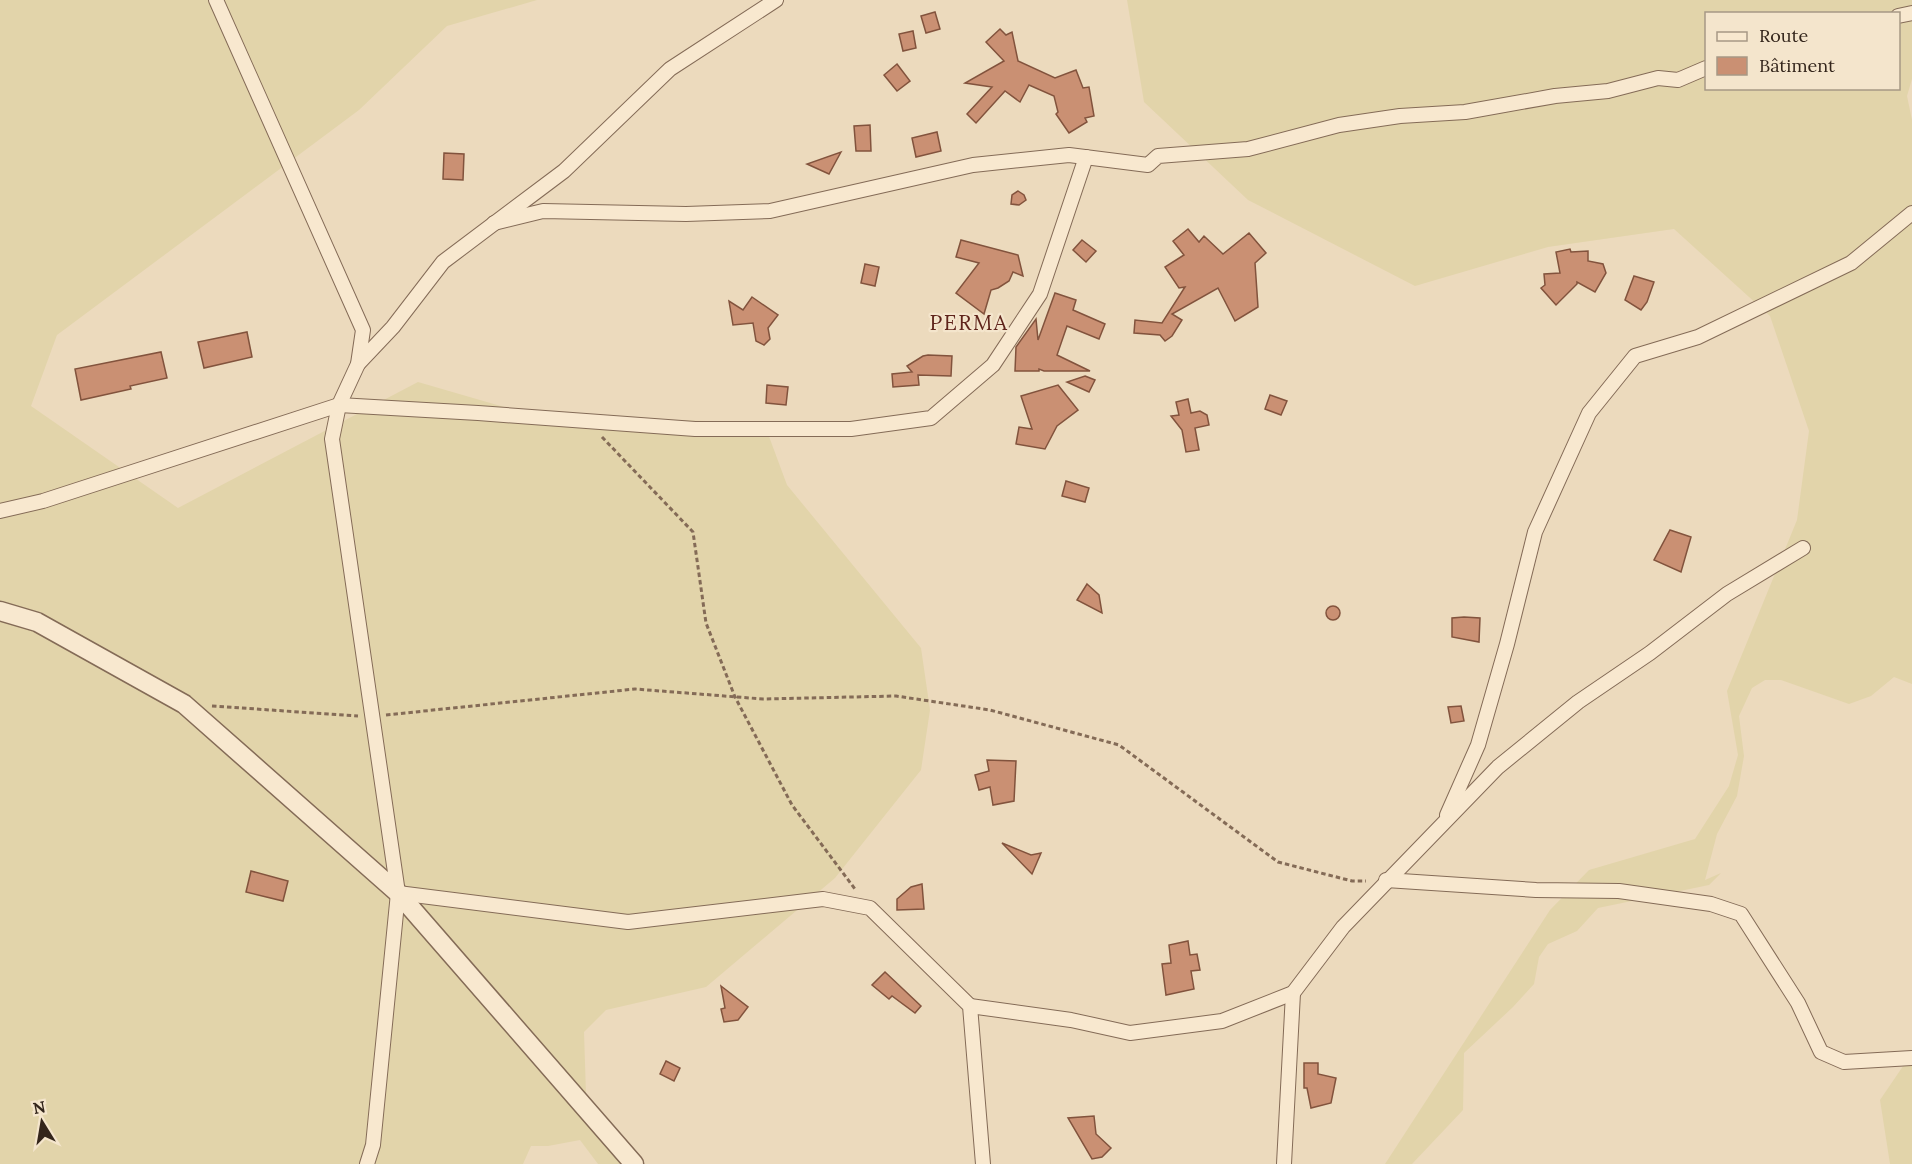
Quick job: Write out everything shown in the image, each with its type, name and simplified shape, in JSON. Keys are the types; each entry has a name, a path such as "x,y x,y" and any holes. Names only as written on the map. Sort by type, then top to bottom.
{"street":[{"path":"216,0 363,330 358,364 339,405 332,439 398,893 373,1145 367,1164"},
{"path":"358,364 393,327 443,262 564,171 670,69 776,0"},
{"path":"494,223 543,211 686,214 770,211 974,165 1069,155 1148,165 1158,156 1248,149 1349,124 1400,116 1465,112 1555,96 1608,91 1658,78 1678,80 1705,69"},
{"path":"0,511 43,501 339,405 694,429 850,429 931,418 993,365 1040,294 1086,157"},
{"path":"1443,822 1478,745 1507,644 1535,532 1589,413 1635,356 1698,337 1851,263 1912,213"},
{"path":"398,893 628,922 823,899 870,908 970,1006 1071,1020 1130,1033 1222,1021 1293,993 1343,927 1386,880 1498,767 1578,702 1650,653 1727,594 1803,548"},
{"path":"0,611 37,622 184,704 398,893 634,1164"},
{"path":"1386,880 1536,890 1619,891 1711,904 1742,914 1798,1003 1821,1052 1844,1062 1912,1058"},
{"path":"1284,1164 1293,993"},
{"path":"970,1006 983,1164"}],"path":[{"path":"586,421 693,532 706,623 735,697 792,805 870,908"},
{"path":"184,704 372,717 635,690 763,699 896,696 990,710 1119,745 1278,862 1352,881 1386,880"}],"shaded area":[{"path":"0,0 537,0 447,26 359,110 57,335 31,406 178,508 418,382 532,415 764,423 787,485 921,648 930,710 921,770 835,878 706,987 606,1010 584,1032 586,1094 641,1164 598,1164 580,1140 548,1146 531,1146 523,1164 0,1164"},
{"path":"1127,0 1912,0 1912,79 1907,96 1912,120 1912,684 1894,677 1871,696 1849,704 1781,680 1765,680 1752,688 1739,716 1744,756 1737,796 1717,834 1705,880 1721,873 1709,885 1598,908 1577,931 1548,944 1539,957 1534,984 1464,1053 1463,1110 1412,1164 1385,1164 1550,910 1589,870 1695,839 1729,786 1738,755 1727,691 1797,520 1809,431 1770,316 1674,229 1548,247 1415,286 1248,200 1144,102"},
{"path":"1912,1053 1912,1164 1890,1164 1880,1100"}],"building":[{"path":"935,12 940,29 926,33 921,16"},
{"path":"1000,29 1006,35 1012,32 1018,61 1055,78 1076,70 1083,88 1089,87 1094,116 1085,118 1087,122 1069,133 1056,114 1058,112 1054,96 1029,85 1020,102 1005,91 976,123 967,114 992,87 965,83 1004,61 986,42"},
{"path":"913,31 916,48 903,51 899,34"},
{"path":"897,64 910,81 897,91 884,75"},
{"path":"870,125 871,151 856,151 854,126"},
{"path":"937,132 941,151 916,157 912,138"},
{"path":"841,152 829,174 807,164"},
{"path":"444,153 464,154 463,180 443,179"},
{"path":"1018,191 1024,195 1026,200 1019,205 1011,204 1012,195"},
{"path":"1188,229 1199,242 1204,236 1223,254 1249,233 1266,253 1255,263 1258,307 1235,321 1218,288 1172,314 1182,320 1172,336 1165,341 1160,335 1134,333 1135,320 1162,323 1185,287 1179,288 1165,267 1184,255 1173,241"},
{"path":"961,240 1018,255 1023,276 1013,272 1009,281 991,290 984,314 956,293 979,263 956,257"},
{"path":"1082,240 1096,251 1086,262 1073,250"},
{"path":"1570,249 1571,252 1588,251 1588,261 1603,264 1606,273 1595,292 1577,282 1556,305 1541,288 1545,285 1544,274 1560,273 1556,252"},
{"path":"865,264 879,267 875,286 861,283"},
{"path":"1634,276 1654,282 1647,302 1641,310 1625,300"},
{"path":"1055,293 1076,300 1073,310 1105,324 1099,339 1067,326 1057,355 1090,371 1044,371 1039,369 1039,371 1015,371 1016,347 1036,319 1038,340"},
{"path":"752,297 778,315 768,328 770,339 764,345 756,341 753,323 733,325 729,301 743,310"},
{"path":"247,332 252,357 204,368 198,342"},
{"path":"161,352 167,378 81,400 75,369"},
{"path":"928,355 952,356 951,376 918,375 919,385 893,387 892,374 912,372 907,366"},
{"path":"1085,376 1095,380 1089,392 1067,382"},
{"path":"767,385 788,387 786,405 766,403"},
{"path":"1058,385 1078,410 1057,426 1045,449 1016,444 1019,427 1032,429 1021,396"},
{"path":"1270,395 1287,401 1281,415 1265,409"},
{"path":"1188,399 1191,413 1200,411 1207,415 1209,425 1195,428 1199,450 1186,452 1182,430 1171,416 1179,415 1176,402"},
{"path":"1066,481 1089,488 1085,502 1062,496"},
{"path":"1670,530 1691,537 1681,572 1654,560"},
{"path":"1087,584 1099,595 1102,613 1077,600"},
{"path":"1333,606 1338,608 1340,613 1338,618 1333,620 1328,618 1326,613 1328,608"},
{"path":"1452,618 1480,618 1479,642 1452,637"},
{"path":"1461,706 1464,721 1451,723 1448,707"},
{"path":"987,760 1016,761 1014,801 993,805 990,787 979,790 975,775 989,771"},
{"path":"1002,843 1031,855 1041,853 1032,874"},
{"path":"251,871 288,881 283,901 246,892"},
{"path":"922,884 924,909 897,910 897,899 911,887"},
{"path":"1188,941 1190,955 1197,954 1200,970 1191,971 1194,989 1166,995 1162,964 1171,963 1169,945"},
{"path":"885,972 921,1006 915,1013 892,996 889,999 872,985"},
{"path":"721,986 748,1007 738,1020 724,1022 721,1009 725,1008"},
{"path":"666,1061 680,1068 674,1081 660,1074"},
{"path":"1304,1063 1318,1063 1318,1074 1336,1078 1331,1103 1311,1108 1307,1088 1304,1088"},
{"path":"1094,1116 1096,1134 1111,1148 1102,1157 1092,1159 1068,1118"}],"district":[{"name":"PERMA","path":"969,323"}]}
